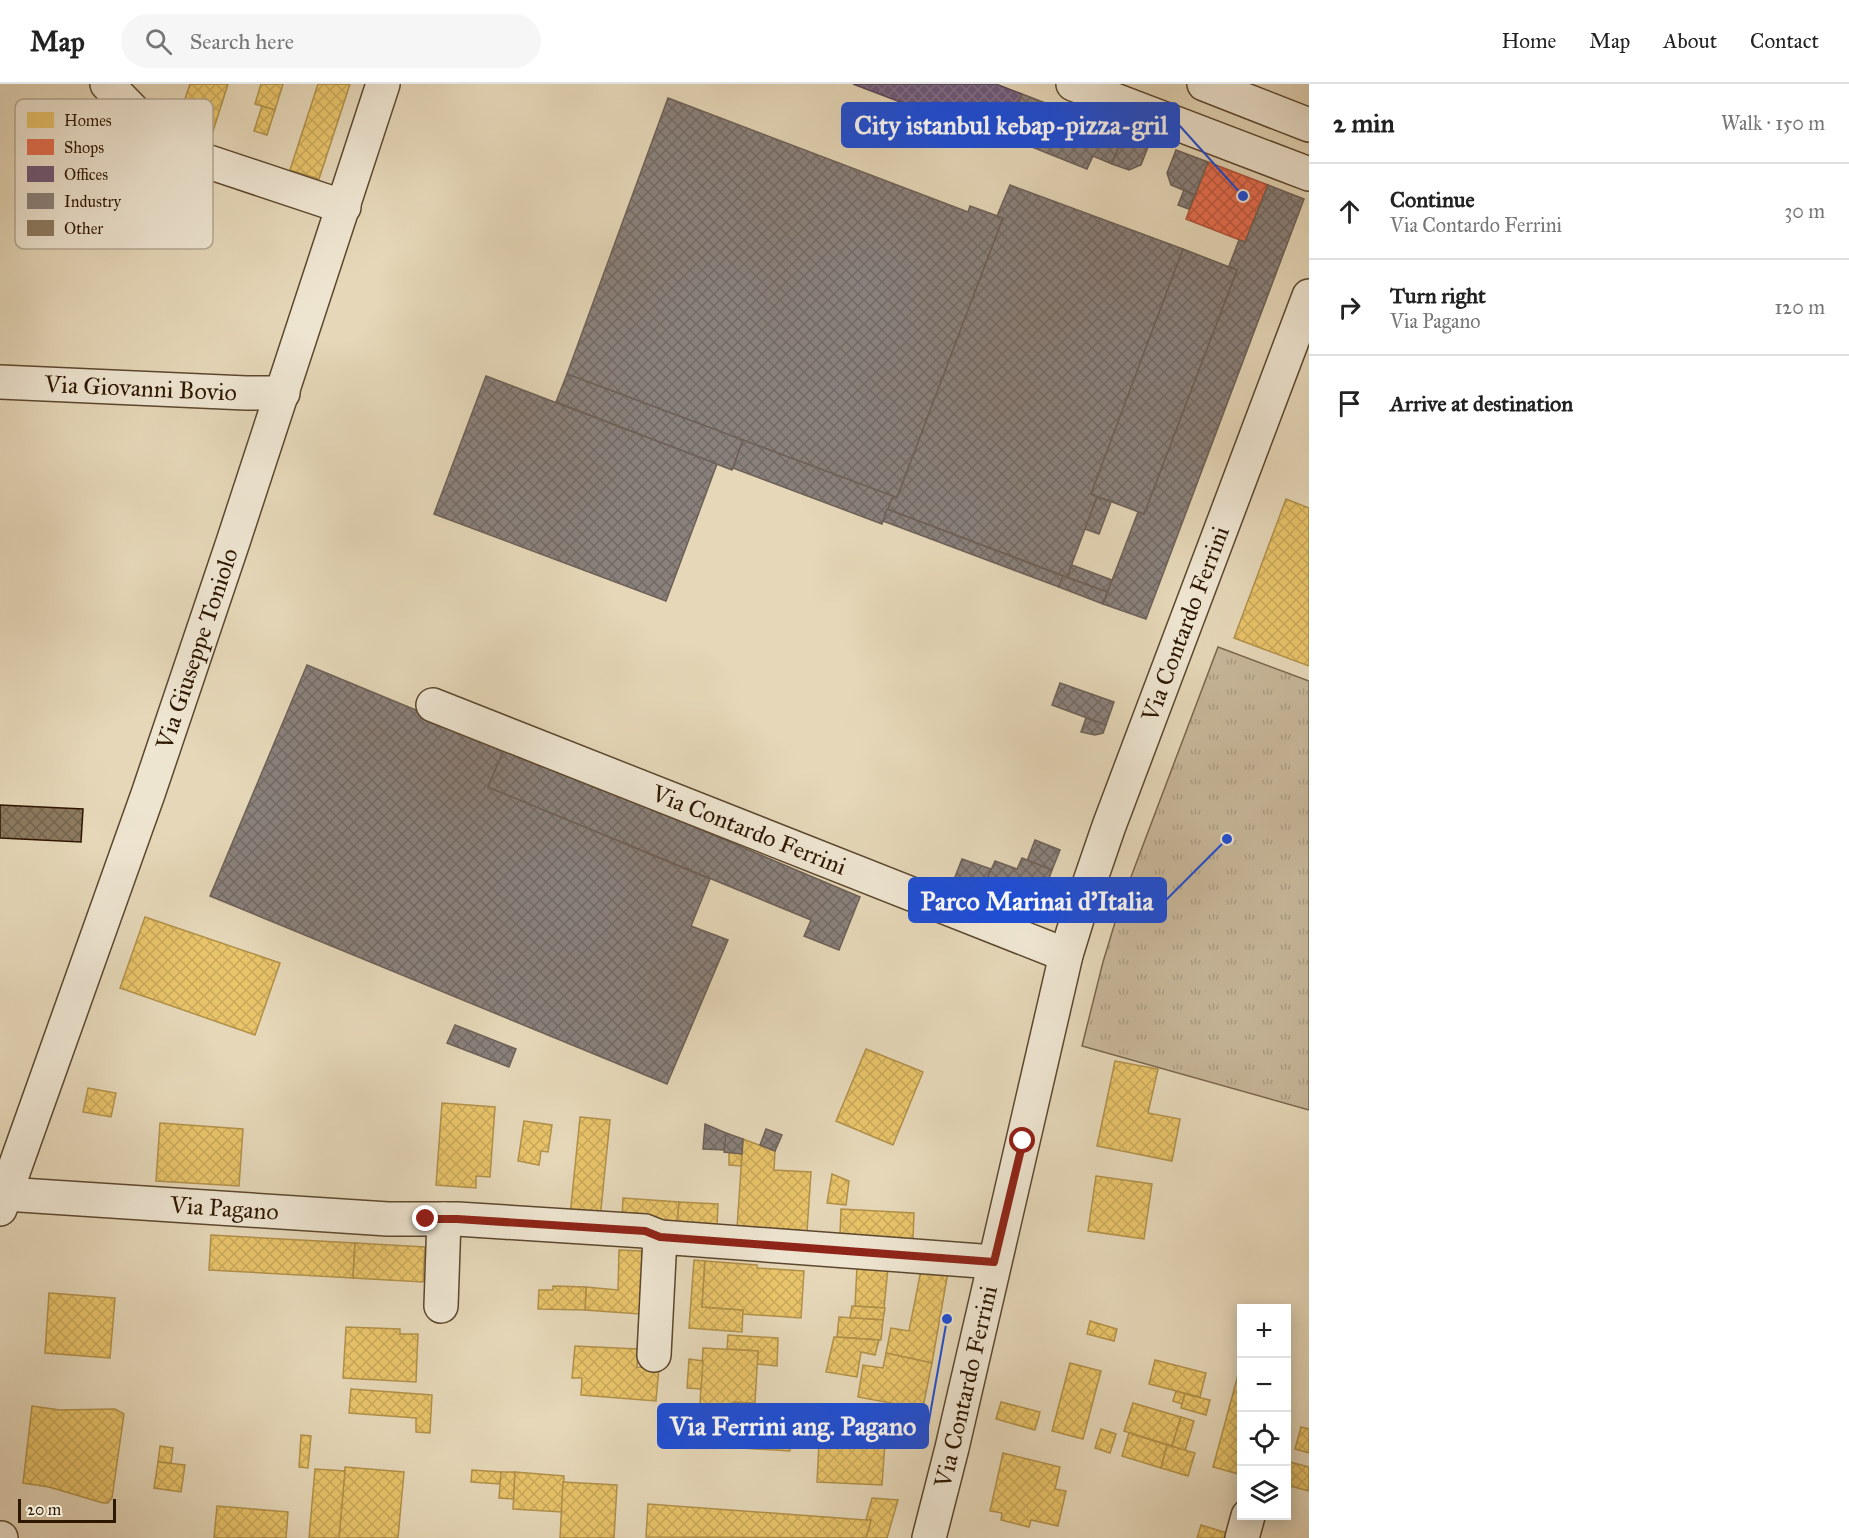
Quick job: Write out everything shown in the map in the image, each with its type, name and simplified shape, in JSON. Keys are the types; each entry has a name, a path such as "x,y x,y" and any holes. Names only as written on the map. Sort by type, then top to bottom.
{"street":[{"path":"107,84 122,99"},
{"path":"135,84 137,99"},
{"name":"Via Giuseppe Toniolo","path":"3,1202 148,794 283,393 383,84"},
{"path":"1073,84 1309,174"},
{"path":"1204,84 1309,125"},
{"path":"213,163 344,207"},
{"name":"Via Contardo Ferrini","path":"929,1538 952,1448 1066,955 1109,826 1309,296"},
{"name":"Via Giovanni Bovio","path":"0,382 283,393"},
{"name":"Via Contardo Ferrini","path":"433,705 1066,955"},
{"name":"Via Pagano","path":"3,1202 388,1219 444,1219 645,1231 660,1237 994,1262"},
{"path":"441,1306 444,1219"},
{"path":"654,1355 660,1237"},
{"path":"1242,1538 1247,1520"}],"green space":[{"path":"1218,647 1309,681 1309,1110 1082,1046 1120,906"}],"building: Homes":[{"path":"190,84 228,84 213,131 213,99 185,99"},
{"path":"261,84 283,84 275,110 255,104"},
{"path":"318,84 350,84 319,179 290,170"},
{"path":"262,106 275,110 267,135 254,131"},
{"path":"1286,499 1309,508 1309,666 1234,638"},
{"path":"145,917 280,963 255,1035 120,988"},
{"path":"866,1049 923,1072 893,1145 836,1121"},
{"path":"1115,1061 1158,1069 1148,1113 1180,1119 1172,1161 1097,1146"},
{"path":"88,1088 116,1093 111,1117 83,1112"},
{"path":"442,1103 495,1107 490,1177 476,1176 476,1188 436,1185"},
{"path":"580,1117 610,1120 600,1219 570,1216"},
{"path":"524,1121 552,1125 548,1152 541,1151 539,1165 518,1161"},
{"path":"160,1123 243,1129 239,1186 156,1181"},
{"path":"743,1139 775,1151 774,1170 811,1172 807,1232 737,1228"},
{"path":"729,1152 742,1154 741,1166 729,1165"},
{"path":"832,1174 849,1181 846,1205 827,1203"},
{"path":"1096,1176 1152,1184 1144,1239 1088,1231"},
{"path":"623,1198 679,1202 677,1224 622,1220"},
{"path":"679,1202 718,1204 717,1227 677,1224"},
{"path":"841,1209 914,1213 913,1240 840,1235"},
{"path":"211,1235 355,1243 353,1278 209,1270"},
{"path":"355,1243 425,1247 423,1282 353,1278"},
{"path":"619,1250 644,1251 640,1314 585,1310 586,1287 618,1290"},
{"path":"694,1260 705,1261 702,1307 743,1310 742,1332 689,1328"},
{"path":"705,1261 804,1271 801,1318 743,1314 743,1310 702,1307"},
{"path":"857,1266 888,1268 884,1308 855,1306"},
{"path":"921,1270 948,1272 932,1363 886,1353 891,1328 909,1331"},
{"path":"553,1286 586,1287 585,1310 538,1309 539,1290 553,1290"},
{"path":"49,1293 115,1298 110,1358 45,1353"},
{"path":"852,1306 885,1308 883,1320 850,1318"},
{"path":"839,1317 883,1320 881,1340 837,1337"},
{"path":"1090,1321 1117,1329 1114,1341 1087,1334"},
{"path":"346,1327 400,1329 400,1334 418,1334 416,1382 343,1378"},
{"path":"728,1335 778,1338 777,1366 757,1364 758,1351 727,1349"},
{"path":"834,1337 879,1340 875,1355 861,1352 857,1377 826,1372"},
{"path":"575,1346 638,1349 637,1367 659,1368 656,1401 581,1395 582,1378 572,1378"},
{"path":"703,1348 758,1351 755,1403 733,1402 732,1406 700,1404"},
{"path":"886,1353 932,1363 922,1412 895,1410 896,1404 858,1397 863,1365 883,1368"},
{"path":"689,1359 703,1361 701,1389 687,1388"},
{"path":"1155,1360 1206,1373 1200,1397 1149,1384"},
{"path":"1070,1363 1101,1371 1083,1439 1052,1431"},
{"path":"1237,1379 1237,1474 1213,1467"},
{"path":"351,1389 432,1395 430,1433 416,1432 416,1418 349,1413"},
{"path":"1176,1391 1185,1394 1182,1404 1173,1401"},
{"path":"1185,1394 1210,1400 1206,1415 1181,1408"},
{"path":"1001,1402 1040,1412 1035,1430 996,1419"},
{"path":"1133,1403 1181,1417 1172,1446 1124,1431"},
{"path":"32,1406 60,1410 115,1409 124,1414 112,1498 108,1503 49,1487 23,1483"},
{"path":"744,1413 792,1416 790,1451 742,1448"},
{"path":"1181,1417 1194,1421 1185,1451 1172,1446"},
{"path":"820,1425 886,1428 882,1485 817,1482"},
{"path":"1301,1427 1309,1429 1309,1453 1295,1449"},
{"path":"1101,1429 1116,1434 1110,1453 1095,1448"},
{"path":"1129,1433 1167,1445 1161,1468 1122,1456"},
{"path":"301,1435 311,1436 308,1468 299,1467"},
{"path":"1167,1445 1195,1453 1188,1476 1161,1468"},
{"path":"160,1446 173,1448 171,1463 158,1462"},
{"path":"1003,1453 1060,1467 1055,1489 1066,1491 1058,1526 1031,1520 1029,1527 1001,1520 1002,1513 990,1511"},
{"path":"158,1462 185,1465 181,1492 154,1488"},
{"path":"1291,1462 1309,1467 1309,1491 1291,1486"},
{"path":"345,1467 404,1472 398,1538 339,1538"},
{"path":"315,1469 345,1471 339,1538 309,1538"},
{"path":"472,1470 501,1472 500,1484 471,1482"},
{"path":"501,1472 515,1472 514,1499 499,1498"},
{"path":"515,1472 564,1476 562,1512 513,1509"},
{"path":"563,1482 617,1485 614,1538 560,1538"},
{"path":"872,1498 898,1500 887,1538 866,1538 871,1520 866,1520"},
{"path":"648,1504 871,1520 866,1538 646,1537"},
{"path":"217,1506 288,1512 286,1538 214,1538"},
{"path":"1201,1525 1227,1533 1225,1538 1197,1538"}],"building: Shops":[{"path":"1208,162 1268,185 1245,242 1186,219"}],"building: Offices":[{"path":"853,84 996,84 1022,94 1003,141"}],"building: Industry":[{"path":"1022,94 1048,104 1032,147 1006,137"},
{"path":"668,98 968,212 970,206 1003,218 897,498 567,374"},
{"path":"1048,104 1124,133 1112,164 1093,156 1087,169 1032,147"},
{"path":"1124,133 1150,142 1141,165 1129,170 1112,164"},
{"path":"1176,150 1208,162 1195,195 1171,185 1167,173"},
{"path":"1010,185 1183,249 1091,494 1097,497 1067,577 887,509 893,496 897,498 1003,218 997,216"},
{"path":"1268,185 1304,199 1146,619 1103,604 1138,512 1144,514 1237,270 1229,266 1239,240 1245,242"},
{"path":"1184,190 1195,195 1189,209 1178,205"},
{"path":"1183,249 1237,270 1144,514 1091,494"},
{"path":"567,374 743,440 732,470 556,402"},
{"path":"486,376 717,464 666,601 434,514"},
{"path":"743,440 893,496 882,524 733,468"},
{"path":"1097,497 1111,502 1099,534 1085,529"},
{"path":"887,509 1063,576 1059,587 883,521"},
{"path":"1072,565 1112,580 1107,592 1067,577"},
{"path":"1063,576 1107,592 1103,604 1059,587"},
{"path":"307,665 505,747 488,787 710,879 691,926 728,940 667,1084 210,896"},
{"path":"1060,683 1114,702 1106,725 1052,705"},
{"path":"1086,718 1106,725 1103,733 1095,735 1081,732"},
{"path":"505,747 860,897 839,950 804,936 811,920 488,787"},
{"path":"1035,840 1060,850 1052,870 1027,861"},
{"path":"1022,858 1052,870 1034,918 979,897 995,861 1017,869"},
{"path":"962,859 991,869 979,897 951,887"},
{"path":"455,1025 516,1049 509,1067 447,1043"},
{"path":"705,1124 726,1133 725,1150 703,1149"},
{"path":"766,1129 782,1135 775,1151 760,1145"},
{"path":"726,1133 743,1139 742,1154 724,1152"}],"building: Other":[{"path":"0,805 83,809 81,842 0,838"}],"place":[{"name":"City istanbul kebap-pizza-gril","path":"1243,196"},
{"name":"Parco Marinai d'Italia","path":"1227,839"},
{"name":"Via Ferrini ang. Pagano","path":"947,1319"}],"route":[{"path":"426,1219 645,1231 660,1237 994,1262 1023,1141"}]}
